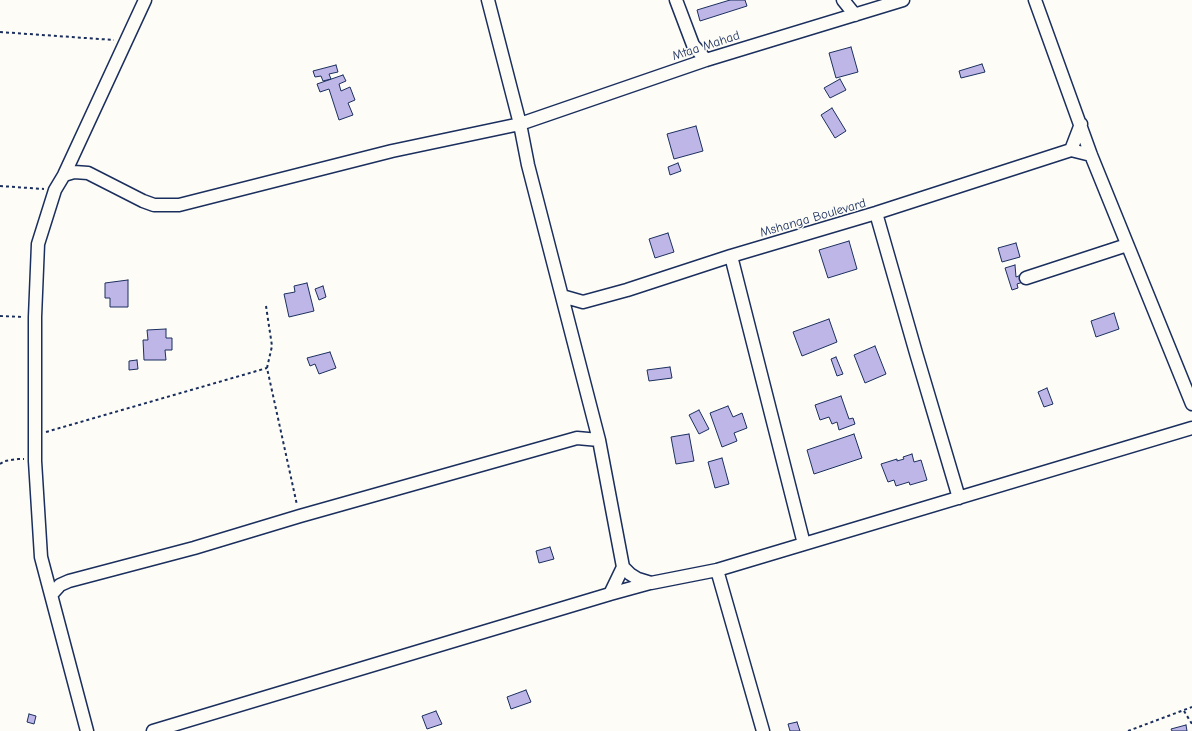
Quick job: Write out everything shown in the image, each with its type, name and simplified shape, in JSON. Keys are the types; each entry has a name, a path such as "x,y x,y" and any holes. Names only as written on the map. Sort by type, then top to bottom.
{"street":[{"path":"87,731 41,557 35,461 35,317 38,244 55,190 64,175 145,0"},
{"path":"488,0 520,124 528,165 599,440 623,567 638,579 651,583"},
{"path":"676,0 693,45 706,60"},
{"path":"843,0 856,15"},
{"name":"Mtaa Mahad","path":"64,175 74,172 88,173 154,205 179,205 392,151 520,124 706,60 903,0"},
{"path":"1035,0 1091,155 1192,404"},
{"path":"1081,124 1070,150 1091,155"},
{"name":"Mshanga Boulevard","path":"583,302 627,290 731,256 876,213 1070,150"},
{"path":"876,213 959,498"},
{"path":"1026,278 1127,245"},
{"path":"731,256 804,544"},
{"path":"562,296 583,302 569,323"},
{"path":"153,731 610,594 651,583 717,570 1192,428"},
{"path":"50,595 60,584 69,581 194,548 300,516 577,438 599,440"},
{"path":"610,594 623,567"},
{"path":"717,570 763,731"}],"path":[{"path":"0,32 127,40"},
{"path":"0,186 55,190"},
{"path":"266,306 272,346 267,368 300,516"},
{"path":"0,316 35,317"},
{"path":"35,435 267,368"},
{"path":"0,464 5,461 18,459 35,461"},
{"path":"1128,731 1192,707"},
{"path":"1184,711 1192,724"}],"building":[{"path":"730,0 745,0 747,6 700,21 697,10"},
{"path":"851,47 858,72 836,78 829,53"},
{"path":"982,64 985,72 961,78 959,71"},
{"path":"336,65 338,72 329,74 331,79 323,81 321,76 315,77 313,71"},
{"path":"343,75 346,81 339,84 341,91 350,87 355,100 348,103 353,115 339,120 329,89 320,92 317,84"},
{"path":"840,79 846,90 830,98 824,88"},
{"path":"832,108 846,131 835,138 821,115"},
{"path":"696,126 703,151 674,159 667,134"},
{"path":"678,163 681,171 670,175 668,167"},
{"path":"668,233 674,252 655,258 649,239"},
{"path":"849,241 857,269 828,278 819,250"},
{"path":"1016,243 1020,257 1002,262 998,248"},
{"path":"1015,265 1016,277 1021,275 1023,282 1017,284 1018,288 1012,290 1005,268"},
{"path":"128,280 128,307 110,307 110,298 105,298 105,283"},
{"path":"307,283 314,311 289,317 284,294 295,292 294,286"},
{"path":"323,286 326,297 319,300 315,289"},
{"path":"1114,313 1119,329 1096,337 1091,321"},
{"path":"829,319 837,342 802,356 793,332"},
{"path":"166,329 166,338 172,338 172,350 165,350 166,360 144,360 143,340 148,340 147,330"},
{"path":"875,346 886,374 865,383 854,355"},
{"path":"330,352 336,368 319,374 315,364 310,366 307,358"},
{"path":"836,357 843,374 837,376 831,359"},
{"path":"137,360 138,369 129,370 129,361"},
{"path":"670,367 672,378 649,381 647,370"},
{"path":"1047,388 1053,404 1044,407 1038,392"},
{"path":"841,396 849,419 853,418 855,424 839,430 837,422 832,424 829,417 820,420 815,405"},
{"path":"728,406 733,417 742,413 747,428 734,433 737,441 722,447 710,413"},
{"path":"699,410 709,429 699,434 689,415"},
{"path":"689,434 694,461 676,464 671,437"},
{"path":"854,434 862,458 814,474 807,450"},
{"path":"912,454 914,462 921,460 927,480 910,485 909,482 896,486 894,480 888,482 881,464 897,459 897,461 904,459 903,457"},
{"path":"722,458 729,484 715,488 708,462"},
{"path":"550,547 554,559 539,563 536,551"},
{"path":"526,690 531,702 511,709 507,697"},
{"path":"436,711 442,724 427,729 422,716"},
{"path":"29,714 36,716 34,724 27,722"},
{"path":"797,722 800,731 790,731 788,724"},
{"path":"1186,725 1187,731 1172,731 1171,729"}]}
